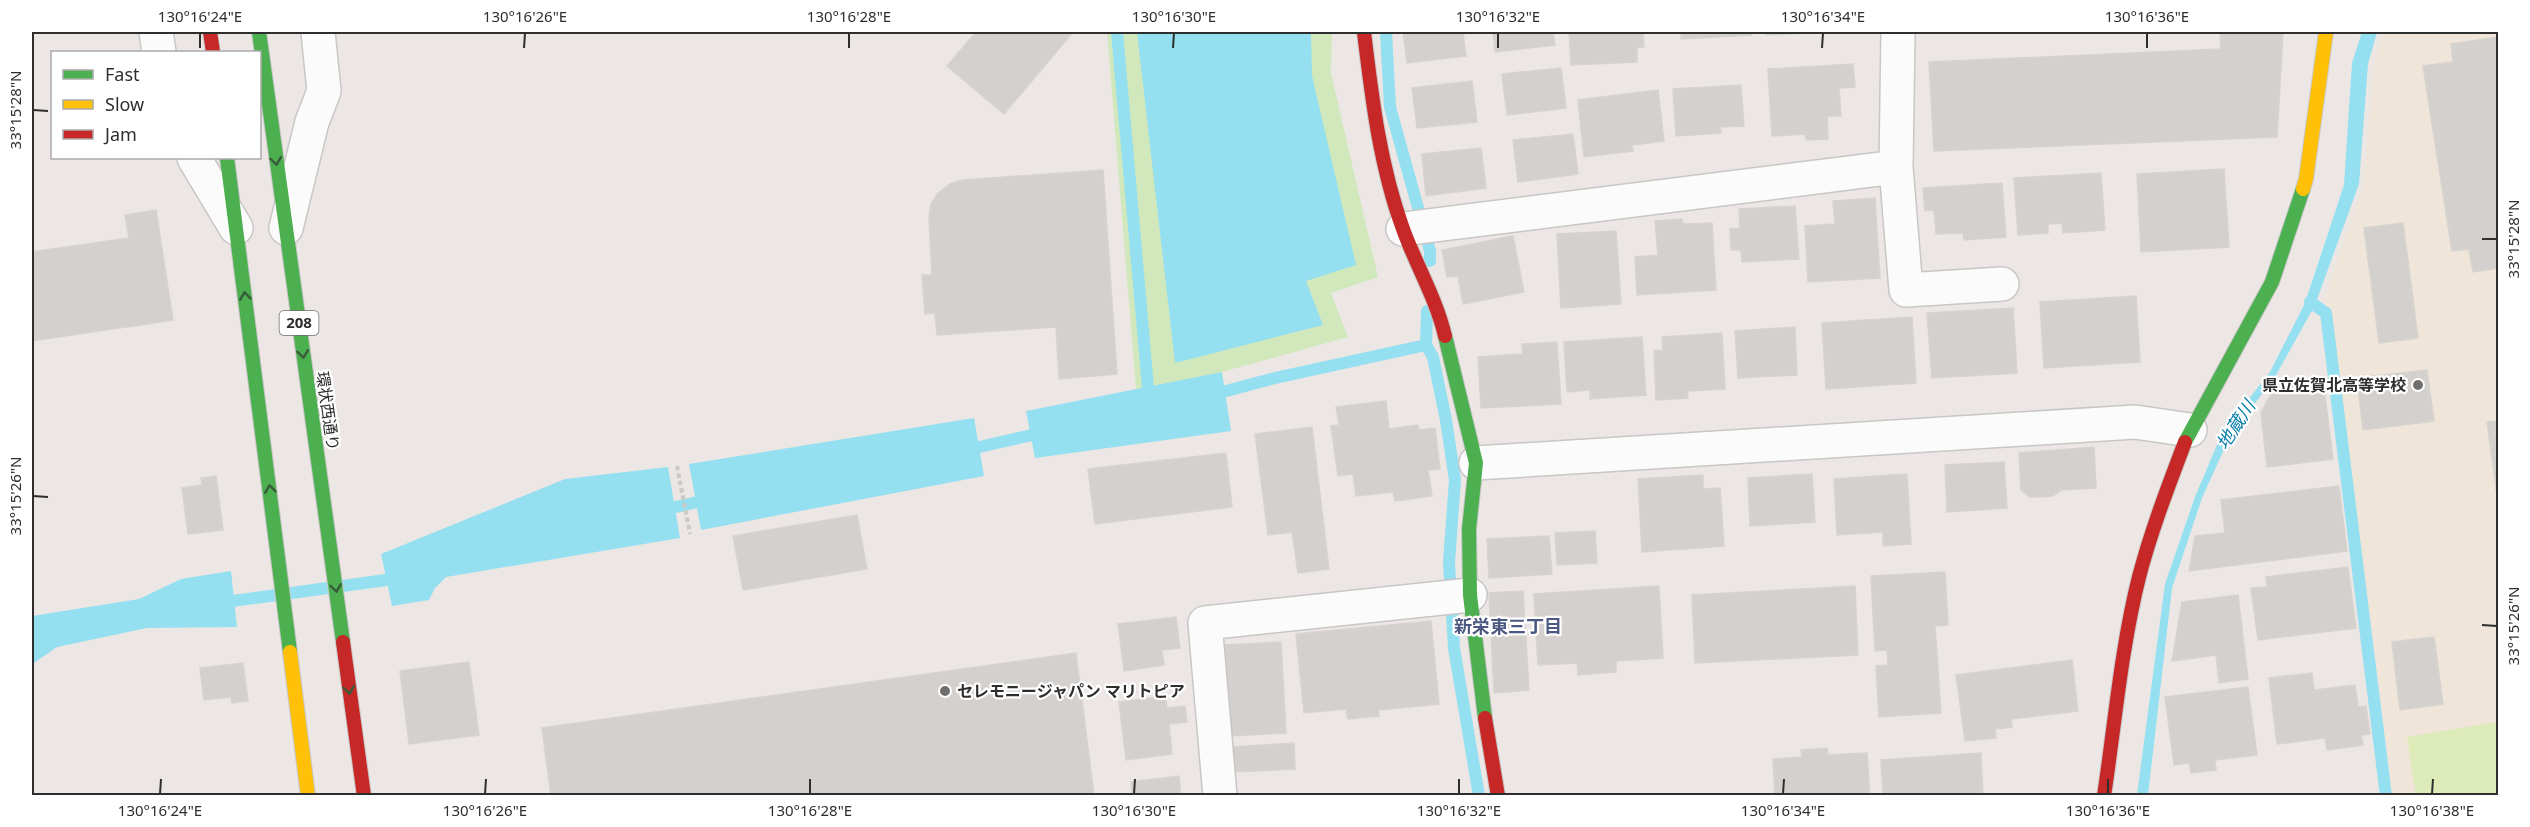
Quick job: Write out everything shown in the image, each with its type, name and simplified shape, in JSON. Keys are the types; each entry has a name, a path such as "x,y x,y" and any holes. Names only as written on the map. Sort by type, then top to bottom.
{"main road":[{"path":"210,32 213,51"},
{"name":"環状西通り","path":"259,32 364,795"},
{"path":"1364,32 1374,118 1409,243 1440,313 1476,463 1469,530 1470,595 1489,747 1498,795"},
{"path":"2104,795 2127,638 2139,578 2159,508 2190,430 2272,282 2307,179 2326,32"},
{"path":"227,159 308,795"}],"street":[{"path":"156,32 159,51"},
{"path":"286,229 312,122 324,90 318,32"},
{"path":"1898,32 1896,167 1906,290 2002,284"},
{"path":"195,159 236,228"},
{"path":"1409,243 1434,224 1896,167"},
{"path":"1476,463 2135,422 2190,430"},
{"path":"1220,795 1205,623 1470,595"}],"path":[{"path":"677,466 690,534"}],"shaded area":[{"name":"県立佐賀北高等学校","path":"2383,32 2498,32 2498,795 2390,795 2325,296 2363,186 2374,67"}],"green space":[{"path":"1107,32 1332,32 1331,73 1378,277 1331,293 1348,337 1222,372 1136,390"},
{"path":"2498,722 2498,795 2416,795 2407,737"}],"water":[{"path":"1137,32 1311,32 1312,76 1356,265 1306,281 1323,325 1175,363"},
{"name":"地蔵川","path":"2362,32 2377,32 2368,64 2359,184 2315,305 2275,377 2230,436 2202,498 2172,588 2148,795 2137,795 2165,584 2195,497 2222,433 2270,372 2305,303 2344,185 2352,63"},
{"path":"1222,372 1231,431 1035,458 1026,411"},
{"path":"974,418 984,476 701,530 689,464"},
{"path":"668,467 680,538 446,577 435,588 429,600 392,606 381,554 565,479"},
{"path":"231,571 237,627 147,628 57,647 34,663 32,667 32,616 139,599 181,579"}],"building":[{"path":"976,32 1073,32 1004,114 947,66"},
{"path":"1403,32 1463,32 1466,56 1407,63"},
{"path":"1493,32 1553,32 1555,45 1495,52"},
{"path":"1569,32 1643,32 1644,47 1637,47 1637,62 1571,65"},
{"path":"1681,32 1752,32 1752,35 1681,39"},
{"path":"1766,32 1824,32 1767,35"},
{"path":"2220,32 2283,32 2277,137 1934,151 1929,62 2221,49"},
{"path":"2498,37 2498,268 2473,272 2469,249 2452,251 2423,66 2453,62 2451,44"},
{"path":"1853,64 1855,87 1839,88 1841,116 1827,116 1828,139 1806,140 1805,134 1772,136 1768,69"},
{"path":"1561,68 1566,108 1507,115 1502,74"},
{"path":"1472,81 1477,122 1417,128 1412,88"},
{"path":"1741,85 1744,126 1720,127 1721,133 1676,136 1673,89"},
{"path":"1658,90 1664,141 1632,145 1633,151 1584,157 1578,100"},
{"path":"1573,134 1578,174 1518,182 1513,140"},
{"path":"1481,148 1486,188 1426,196 1422,154"},
{"path":"2224,169 2229,247 2141,252 2137,174"},
{"path":"1103,170 1117,374 1059,379 1056,327 937,335 935,313 925,314 922,275 932,275 929,218 931,204 938,193 950,184 963,180"},
{"path":"2101,173 2105,230 2063,233 2062,223 2048,224 2048,233 2018,235 2014,178"},
{"path":"2002,183 2006,237 1964,240 1963,233 1936,234 1934,210 1925,211 1923,188"},
{"path":"1875,198 1880,278 1808,282 1805,226 1835,224 1833,201"},
{"path":"1795,206 1799,259 1742,262 1741,250 1731,250 1730,229 1740,228 1739,209"},
{"path":"156,210 173,320 32,341 32,252 129,238 125,215"},
{"path":"1682,219 1683,224 1712,223 1716,290 1637,295 1635,257 1658,255 1655,221"},
{"path":"2403,223 2418,338 2379,343 2364,228"},
{"path":"1616,231 1621,304 1561,308 1557,234"},
{"path":"1513,236 1524,292 1463,304 1458,276 1447,277 1442,250"},
{"path":"2136,296 2140,362 2044,368 2040,302"},
{"path":"2013,308 2017,373 1932,378 1927,313"},
{"path":"1912,317 1916,383 1826,389 1822,323"},
{"path":"1795,327 1797,375 1738,378 1735,331"},
{"path":"1722,333 1725,389 1687,391 1688,398 1656,400 1654,351 1663,350 1662,337"},
{"path":"1642,337 1646,395 1590,399 1590,390 1567,392 1564,342"},
{"path":"1557,342 1561,404 1481,408 1478,357 1523,354 1522,344"},
{"path":"2427,370 2434,421 2363,430 2357,378"},
{"path":"2323,380 2333,459 2267,467 2261,413 2275,386"},
{"path":"1386,401 1389,429 1418,425 1419,430 1435,428 1440,469 1428,470 1432,496 1395,501 1393,492 1356,496 1353,474 1338,476 1331,426 1339,425 1336,407"},
{"path":"2498,421 2498,503 2487,422"},
{"path":"1312,427 1329,569 1298,573 1292,532 1268,535 1255,434"},
{"path":"2094,447 2096,488 2061,490 2053,496 2040,497 2030,497 2021,490 2019,453"},
{"path":"1226,453 1232,507 1095,524 1088,469"},
{"path":"2004,462 2007,508 1947,512 1945,465"},
{"path":"1812,474 1815,522 1750,526 1748,478"},
{"path":"1907,474 1911,544 1883,546 1883,532 1837,535 1834,479"},
{"path":"1703,475 1703,489 1720,488 1724,546 1642,552 1638,479"},
{"path":"216,476 223,530 188,534 182,488 202,485 201,478"},
{"path":"2339,486 2347,551 2189,571 2195,536 2225,533 2221,500"},
{"path":"857,515 867,569 743,590 733,536"},
{"path":"1595,531 1597,563 1557,565 1555,533"},
{"path":"1549,536 1552,574 1489,578 1487,539"},
{"path":"2348,567 2356,628 2258,640 2251,588 2267,587 2266,577"},
{"path":"1945,572 1948,625 1935,626 1941,713 1879,717 1876,666 1888,665 1887,650 1875,651 1871,576"},
{"path":"1659,586 1663,658 1616,661 1616,672 1578,675 1577,663 1538,665 1534,594"},
{"path":"1855,586 1858,655 1695,663 1692,595"},
{"path":"1523,591 1529,690 1494,693 1489,593"},
{"path":"2238,595 2248,679 2219,683 2216,655 2172,661 2182,602"},
{"path":"1176,617 1180,648 1162,650 1164,665 1124,671 1118,624"},
{"path":"1431,621 1439,704 1378,710 1379,716 1348,719 1346,709 1304,713 1296,634"},
{"path":"2434,637 2443,704 2400,710 2392,642"},
{"path":"1281,642 1286,733 1229,736 1224,645"},
{"name":"セレモニージャパン マリトピア","path":"1076,653 1094,796 551,796 542,728"},
{"path":"2072,660 2078,711 2011,719 2012,727 1995,729 1996,738 1965,741 1956,675"},
{"path":"469,662 479,735 409,744 400,671"},
{"path":"243,663 248,701 232,703 231,697 204,700 200,668"},
{"path":"2312,673 2314,690 2355,685 2358,707 2366,706 2370,734 2361,735 2363,745 2327,750 2325,738 2277,744 2269,678"},
{"path":"2248,687 2257,755 2215,760 2216,770 2191,773 2189,763 2174,765 2165,697"},
{"path":"1165,696 1167,708 1185,706 1187,722 1169,724 1172,754 1126,760 1119,702"},
{"path":"1294,743 1295,769 1234,772 1233,747"},
{"path":"1827,748 1828,755 1867,753 1870,796 1775,796 1773,759 1802,757 1801,750"},
{"path":"1981,753 1983,796 1883,796 1881,760"},
{"path":"1179,776 1181,796 1132,796 1131,782"}],"waterway":[{"path":"1117,32 1148,388"},
{"path":"1386,32 1390,107 1430,251 1430,261"},
{"path":"2310,302 2326,313 2386,796"},
{"path":"1427,311 1426,345 1433,357 1455,480 1449,562 1454,648 1479,796"},
{"path":"1211,395 1271,379 1426,345"},
{"path":"962,451 1045,432"},
{"path":"659,511 710,499"},
{"path":"218,603 386,580 401,573"}],"traffic: fast":[{"path":"259,32 343,642"},
{"path":"227,159 290,652"},
{"path":"2185,442 2272,282 2303,189"},
{"path":"1445,336 1476,463 1469,529 1470,595 1485,718"}],"traffic: slow":[{"path":"2303,189 2326,32"},
{"path":"290,652 308,796"}],"traffic: jam":[{"path":"210,32 213,51"},
{"path":"1364,32 1374,107 1388,181 1403,229 1436,308 1445,336"},
{"path":"2104,796 2123,659 2139,577 2160,509 2185,442"},
{"path":"343,642 364,796"},
{"path":"1485,718 1498,796"}],"place":[{"name":"県立佐賀北高等学校","path":"2418,385"},
{"name":"セレモニージャパン マリトピア","path":"945,691"}],"district":[{"name":"新栄東三丁目","path":"1508,627"}]}
